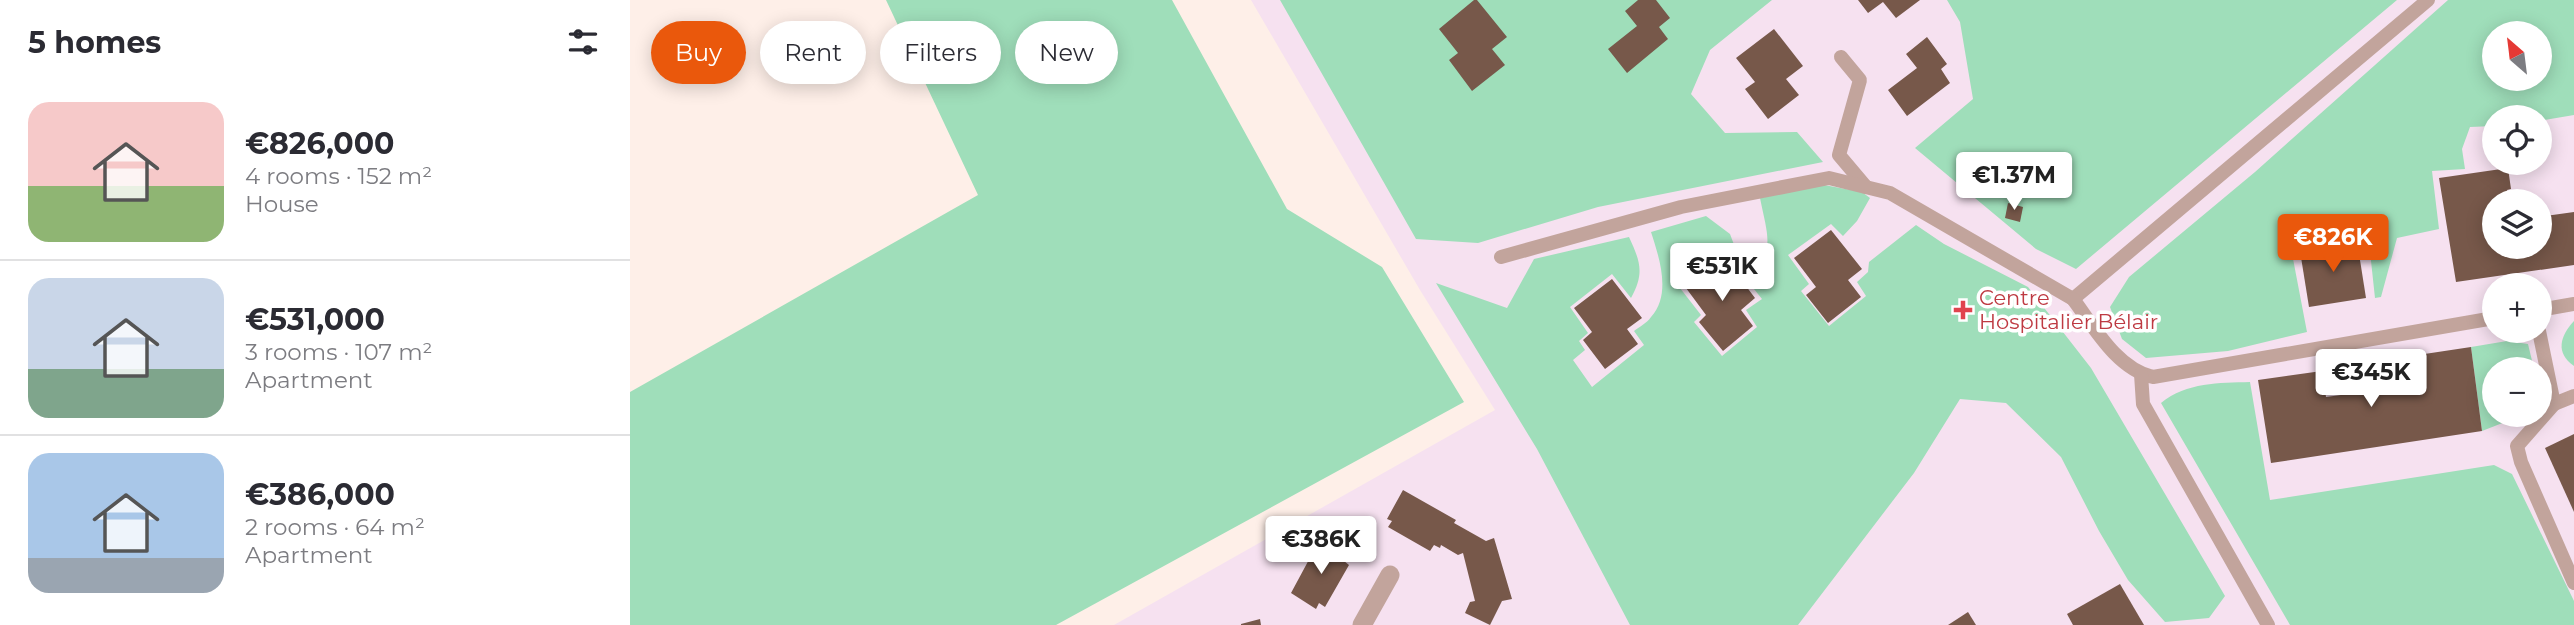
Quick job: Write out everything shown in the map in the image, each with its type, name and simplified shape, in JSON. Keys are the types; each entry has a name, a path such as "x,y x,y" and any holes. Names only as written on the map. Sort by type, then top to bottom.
{"street":[{"path":"1362,625 1391,575"}],"lane":[{"path":"2073,299 2428,0"},
{"path":"1841,57 1860,80 1839,155 1866,187"},
{"path":"1501,257 1681,207 1829,178 1890,192 2073,299 2108,347 2141,374 2153,377 2482,320"},
{"path":"2552,308 2574,304"},
{"path":"2541,343 2554,404"},
{"path":"2141,374 2143,404 2269,625"},
{"path":"2574,396 2554,404 2517,446 2521,462 2574,583"}],"shaded area":[{"name":"Centre Hospitalier Bélair","path":"1251,0 2574,0 2574,625 1114,625 1495,410 1420,290"}],"green space":[{"path":"886,0 1172,0 1287,209 1382,267 1464,402 1056,625 630,625 630,392 978,195 926,84 1001,84 1001,21 896,21"},
{"path":"1280,0 1772,0 1710,50 1691,94 1725,133 1797,132 1823,162 1598,207 1478,243 1416,239"},
{"path":"1947,0 2397,0 2076,269 2036,249 1915,148 1973,99 1960,22"},
{"path":"2448,0 2574,0 2574,115 2552,119 2552,105 2482,105 2482,126 2470,127 2462,149 2465,169 2432,171 2439,229 2397,238 2381,297 2375,298 2368,233 2290,243 2307,332 2228,351 2146,358 2122,339 2110,307 2129,277 2255,172"},
{"path":"1824,185 1862,192 1870,198 1857,221 1843,236 1831,224 1788,255 1809,284 1801,291 1829,326 1866,296 1857,282 1868,272 1869,262 1916,225 1944,244 2028,287 2091,368 2225,596 2209,618 2165,622 2128,580 2061,457 2006,403 1960,399 1914,473 1798,625 1630,625 1537,449 1436,283 1507,308 1534,259 1629,237 1639,267 1638,281 1631,298 1612,274 1570,307 1588,333 1579,341 1585,350 1573,360 1592,387 1644,345 1634,331 1647,321 1657,308 1662,287 1660,264 1651,232 1706,216 1730,234 1736,250 1731,260 1725,253 1680,288 1701,315 1694,322 1722,356 1757,327 1746,310 1762,299 1750,284 1763,260 1767,243 1760,198"},
{"path":"2574,321 2574,366 2564,356 2562,344 2565,333"},
{"path":"2495,343 2528,344 2531,357 2482,357 2482,427 2492,427 2482,431 2471,347"},
{"path":"2250,382 2270,500 2494,465 2512,474 2574,601 2574,625 2290,625 2161,403 2192,387"}],"building":[{"path":"1477,0 1507,37 1492,49 1505,65 1472,91 1449,60 1458,53 1439,29"},
{"path":"1638,0 1656,0 1670,18 1659,27 1668,39 1627,73 1608,49 1637,26 1625,11"},
{"path":"1858,0 1920,0 1896,18 1883,2 1868,13"},
{"path":"1774,29 1803,66 1786,79 1799,95 1768,119 1745,89 1755,82 1736,58"},
{"path":"1927,37 1947,64 1941,69 1950,83 1907,116 1888,90 1917,68 1906,54"},
{"path":"2482,172 2482,175 2509,175 2511,189 2482,189 2482,259 2552,259 2552,215 2574,212 2574,265 2518,273 2482,273 2482,278 2456,282 2439,178"},
{"path":"2008,203 2023,207 2020,222 2005,218"},
{"path":"1831,230 1862,269 1848,280 1861,297 1828,323 1806,295 1816,287 1794,258"},
{"path":"2357,241 2366,298 2309,307 2300,251"},
{"path":"1724,257 1755,298 1741,310 1753,326 1723,351 1699,322 1706,315 1686,288"},
{"path":"1612,279 1642,318 1627,329 1638,344 1605,369 1583,340 1592,332 1574,308"},
{"path":"2471,347 2482,431 2271,463 2258,380 2329,370 2332,389 2325,390 2326,397 2407,386 2407,380 2400,380 2398,358"},
{"path":"2574,434 2574,512 2545,448"},
{"path":"1403,490 1456,520 1454,523 1486,541 1494,538 1512,599 1502,601 1490,625 1465,613 1470,602 1475,601 1463,553 1458,555 1441,545 1440,548 1434,545 1430,551 1388,527 1392,521 1387,519"},
{"path":"1319,541 1346,556 1344,561 1349,565 1325,607 1319,603 1316,609 1291,593"},
{"path":"2120,584 2144,625 2073,625 2067,614"},
{"path":"1968,612 1976,625 1948,625"},
{"path":"1260,619 1261,625 1241,625 1241,624"}],"place":[{"name":"Centre Hospitalier Bélair","path":"1963,310"}]}
